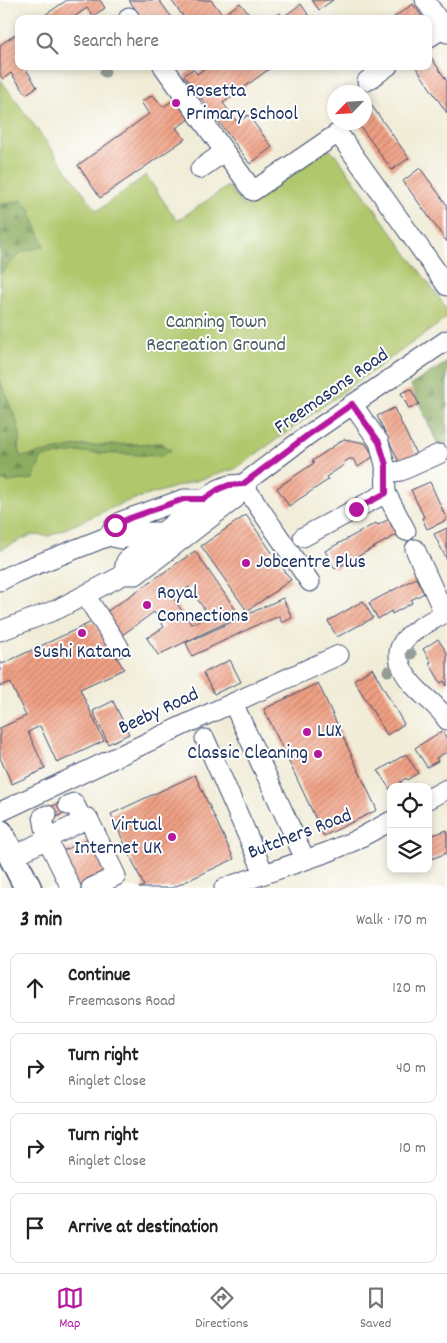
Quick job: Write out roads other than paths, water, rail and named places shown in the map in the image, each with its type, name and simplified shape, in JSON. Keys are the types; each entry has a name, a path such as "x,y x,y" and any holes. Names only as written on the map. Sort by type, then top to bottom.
{"highway":[{"path":"0,833 28,888"}],"street":[{"path":"425,0 445,30 432,36"},
{"path":"166,70 252,191 338,134 447,286"},
{"path":"367,81 382,70"},
{"path":"200,169 224,152"},
{"name":"Freemasons Road","path":"0,631 58,609 123,575 136,576 234,499 243,484 308,435 447,340"},
{"path":"352,404 379,442 386,465 386,493 406,531"},
{"path":"386,473 401,472 439,454"},
{"path":"243,484 310,582"},
{"name":"Freemasons Road","path":"123,575 126,561 204,499 229,485 243,484"},
{"path":"303,537 386,493"},
{"name":"Freemasons Road","path":"109,536 115,525 130,518 184,499 204,499"},
{"name":"Freemasons Road","path":"0,582 15,573 109,536 121,539 146,532 192,531"},
{"path":"415,549 446,612 411,634 403,642 399,651 400,664 408,680 439,708 447,720"},
{"path":"85,595 119,647"},
{"name":"Beeby Road","path":"0,812 339,655"},
{"path":"233,703 305,859"},
{"path":"205,739 264,873"},
{"path":"432,797 447,789"},
{"path":"68,805 74,803 83,821"},
{"path":"47,815 43,817 47,839 71,888"},
{"path":"12,857 88,818 116,876 91,888"},
{"name":"Butchers Road","path":"224,888 354,842 387,823"}],"place":[{"name":"Rosetta Primary School","path":"176,103"},
{"name":"Jobcentre Plus","path":"246,563"},
{"name":"Royal Connections","path":"147,605"},
{"name":"Sushi Katana","path":"82,633"},
{"name":"LUX","path":"307,732"},
{"name":"Classic Cleaning","path":"318,754"},
{"name":"Virtual Internet UK","path":"172,837"}],"park label":[{"name":"Canning Town Recreation Ground","path":"216,334"}]}
